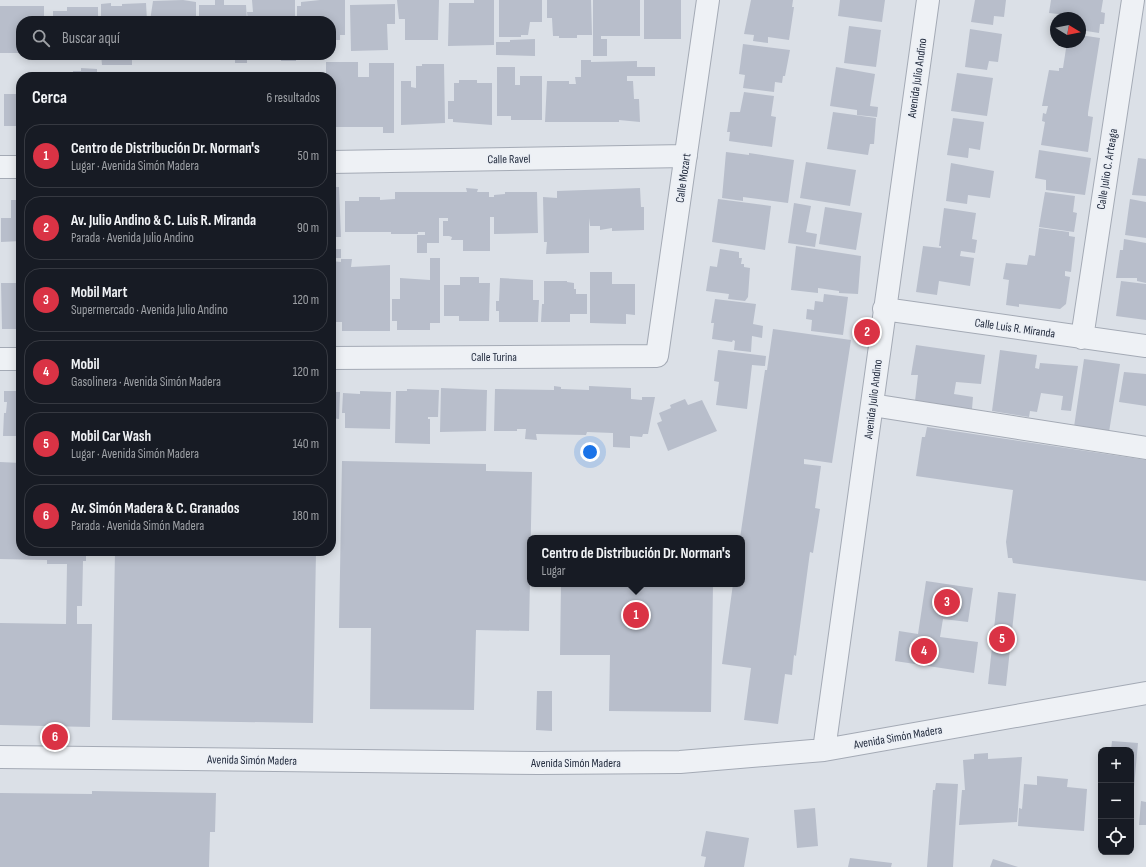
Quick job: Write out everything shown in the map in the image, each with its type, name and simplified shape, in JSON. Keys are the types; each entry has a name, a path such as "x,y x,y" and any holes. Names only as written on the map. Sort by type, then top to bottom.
{"street":[{"name":"Calle Mozart","path":"657,356 708,0"},
{"name":"Avenida Julio Andino","path":"824,750 928,0"},
{"name":"Calle Julio C. Arteaga","path":"1082,338 1133,0"},
{"name":"Calle Ravel","path":"336,162 686,156"},
{"path":"0,167 16,167"},
{"name":"Calle Luis R. Miranda","path":"884,309 1146,346"},
{"name":"Calle Turina","path":"336,358 657,356"},
{"path":"0,359 16,359"},
{"path":"872,405 1146,448"},
{"name":"Avenida Simón Madera","path":"0,757 539,763 672,762 824,750 1146,693"}],"building":[{"path":"183,0 196,2 196,16 151,16 153,1"},
{"path":"215,0 224,0 224,5 246,5 247,16 199,16 199,5 215,5"},
{"path":"252,0 295,0 295,16 247,16 247,12 253,12"},
{"path":"345,0 345,35 340,35 340,40 336,40 336,16 297,16 297,6 301,6 301,2"},
{"path":"397,0 439,0 438,40 405,40 405,19 399,19"},
{"path":"474,0 494,0 494,45 448,46 449,3 474,3"},
{"path":"499,0 542,0 542,22 530,22 528,35 521,35 521,37 499,37"},
{"path":"547,0 591,0 592,35 577,35 577,38 559,38 559,36 553,36 552,18 547,18"},
{"path":"593,0 640,0 640,36 601,36 601,39 607,39 607,56 593,56"},
{"path":"644,0 681,0 681,39 644,39"},
{"path":"751,0 793,0 792,7 794,7 789,40 768,37 768,43 753,41 754,35 744,34"},
{"path":"840,0 885,0 882,22 838,16"},
{"path":"975,0 1006,0 1004,17 994,16 993,25 971,22"},
{"path":"1051,0 1103,0 1101,12 1105,13 1104,24 1100,24 1099,33 1086,31 1086,12 1049,13"},
{"path":"111,3 111,6 122,6 122,4 146,3 147,16 101,16 101,4"},
{"path":"395,4 395,24 387,24 388,50 351,51 350,5"},
{"path":"0,6 44,6 44,16 16,16 16,53 0,53"},
{"path":"67,7 98,7 98,16 53,16 53,11 67,11"},
{"path":"849,26 881,30 876,67 844,63"},
{"path":"970,29 1002,34 998,62 989,61 987,70 965,67"},
{"path":"1086,36 1100,38 1088,113 1088,116 1093,117 1088,152 1041,145 1045,122 1042,121 1043,113 1046,114 1048,106 1042,106 1049,70 1059,71 1059,68 1063,68 1066,48 1086,48"},
{"path":"535,39 535,56 496,55 496,42"},
{"path":"743,44 790,50 785,76 783,76 782,83 775,82 774,92 743,88 745,75 739,74"},
{"path":"102,60 132,60 132,65 102,65"},
{"path":"235,60 247,60 247,63 235,63"},
{"path":"281,60 296,60 296,61"},
{"path":"581,60 591,60 591,62 637,61 637,67 655,67 655,76 627,76 627,81 633,81 634,99 639,99 640,122 619,120 619,122 545,122 547,81 569,81 569,84 576,84 575,77 581,77"},
{"path":"326,62 358,62 358,77 369,77 369,63 394,63 394,133 383,133 383,127 336,127 336,72 326,72"},
{"path":"422,64 444,64 445,123 401,125 401,81 411,81 411,87 416,88 416,66 422,66"},
{"path":"497,67 515,67 515,85 520,85 520,76 542,76 542,120 511,120 511,116 497,116"},
{"path":"836,67 875,74 870,106 878,107 877,117 857,115 857,110 830,106"},
{"path":"81,68 97,69 97,72 73,72 81,71"},
{"path":"957,73 993,78 987,116 951,111"},
{"path":"459,80 477,80 477,83 492,83 492,125 453,122 453,119 448,119 448,101 454,101 454,83 459,83"},
{"path":"744,92 774,96 771,116 776,117 772,147 729,141 730,132 727,132 730,112 740,112"},
{"path":"4,94 16,94 16,126 4,126"},
{"path":"833,112 876,118 874,144 870,144 868,155 827,149"},
{"path":"953,118 984,122 980,150 969,148 968,158 947,155"},
{"path":"1039,150 1091,158 1085,195 1046,190 1046,180 1035,178"},
{"path":"726,152 749,155 749,153 794,160 788,203 743,197 743,201 722,198"},
{"path":"1138,158 1146,159 1146,196 1132,195"},
{"path":"806,162 856,170 850,206 800,198"},
{"path":"951,163 994,171 990,198 968,195 967,204 946,201"},
{"path":"336,187 339,187 341,237 336,237"},
{"path":"466,188 478,189 477,192 489,192 489,197 505,194 505,192 537,192 538,233 494,234 494,217 490,217 490,251 463,251 463,240 451,240 452,237 443,236 443,221 448,221 448,218 439,218 439,243 427,243 427,253 417,253 417,235 425,235 425,232 418,232 418,234 391,234 391,232 345,232 345,201 359,201 359,197 380,197 380,200 395,199 395,192 467,192"},
{"path":"640,188 641,207 644,207 644,230 612,231 612,228 600,230 600,226 590,226 589,218 589,253 546,254 547,242 544,242 543,197 557,198 557,191"},
{"path":"1045,192 1075,196 1073,212 1077,213 1074,232 1039,227"},
{"path":"718,199 771,206 765,250 712,242"},
{"path":"1130,199 1146,202 1146,238 1125,235"},
{"path":"11,200 16,200 16,241 1,242 1,218 11,218"},
{"path":"794,203 811,206 806,232 817,234 815,247 788,243"},
{"path":"825,207 862,213 856,250 819,244"},
{"path":"944,208 976,213 972,239 977,240 975,253 961,251 960,256 974,258 970,286 939,281 937,295 916,292 923,246 941,248 941,246 939,246"},
{"path":"1039,228 1069,232 1069,236 1075,237 1071,272 1065,271 1065,276 1070,277 1066,304 1060,309 1019,304 1019,307 1006,305 1009,280 1003,279 1006,263 1027,265 1029,255 1035,256"},
{"path":"1124,239 1146,243 1146,283 1137,281 1137,278 1116,278 1120,250 1123,250"},
{"path":"796,246 861,256 858,294 839,293 839,291 818,288 818,293 791,290"},
{"path":"336,249 341,249 341,258 336,258"},
{"path":"720,249 739,252 739,258 742,258 741,264 744,264 744,267 750,268 748,297 745,301 728,299 729,294 706,291 710,266 717,267"},
{"path":"430,258 440,258 440,323 430,323 430,330 397,330 397,321 392,321 392,299 400,299 400,278 430,280"},
{"path":"341,259 352,259 351,267 390,265 390,331 342,331 342,322 336,322 336,262 341,262"},
{"path":"590,272 612,272 612,284 635,284 635,315 626,314 626,324 590,323"},
{"path":"460,277 479,277 479,283 490,283 489,321 459,321 459,316 444,316 444,285 460,285"},
{"path":"500,278 533,280 533,300 539,300 538,322 499,322 499,311 496,311 496,301 499,301"},
{"path":"544,281 567,281 574,283 576,294 587,294 587,314 570,314 570,322 541,322 542,304 544,304"},
{"path":"1121,281 1146,284 1146,320 1116,316"},
{"path":"1,283 16,283 16,329 2,329"},
{"path":"824,294 848,297 843,335 811,331 812,320 806,319 807,309 814,310 815,301 823,302"},
{"path":"715,299 756,304 753,324 763,326 762,338 752,336 751,352 734,350 735,341 733,340 732,342 712,339 714,323 711,323"},
{"path":"773,329 851,340 832,463 804,459 804,464 821,466 815,508 820,509 813,553 810,552 796,656 794,655 792,675 785,674 778,724 744,720 751,668 722,664 733,587 745,587 745,535 740,535 765,370 767,370"},
{"path":"916,345 985,355 981,384 956,382 954,394 973,397 972,409 915,401 918,375 911,375"},
{"path":"718,350 766,356 765,366 752,365 747,409 716,405 719,382 714,381"},
{"path":"1000,350 1037,355 1035,368 1039,369 1040,363 1078,366 1071,411 1061,410 1063,396 1041,393 1037,412 1030,411 1029,417 992,411"},
{"path":"1084,359 1120,364 1109,432 1074,427"},
{"path":"1124,372 1146,374 1146,406 1119,402"},
{"path":"554,386 561,387 561,389 589,390 589,386 631,388 631,399 642,400 642,397 655,397 648,434 643,434 642,437 630,436 630,448 613,447 613,433 587,432 586,435 536,434 537,440 525,439 526,429 517,429 517,431 494,431 495,389 554,390"},
{"path":"441,388 487,390 486,431 440,432"},
{"path":"407,389 439,390 438,417 428,417 428,419 430,419 430,444 395,443 396,391 407,391"},
{"path":"4,391 16,391 16,436 3,436 4,413 6,413 7,402 4,402"},
{"path":"360,391 391,392 390,429 345,428 345,413 342,413 343,393 360,394"},
{"path":"336,392 340,392 339,419 336,419"},
{"path":"685,399 688,405 702,400 717,431 668,451 657,423 662,421 659,413 671,408 670,405"},
{"path":"927,427 1146,460 1146,581 1013,563 1012,558 1008,558 1006,542 1013,490 916,476 922,437 925,437"},
{"path":"342,461 486,464 486,471 532,472 531,535 527,535 527,587 530,587 529,631 476,630 474,710 370,709 371,628 339,628"},
{"path":"0,462 16,463 16,556 86,556 86,561 83,561 82,606 77,606 77,624 92,624 90,727 0,725 0,623 66,624 67,564 47,564 47,560 0,559"},
{"path":"115,556 316,556 313,723 112,720"},
{"path":"926,581 973,588 968,622 943,619 940,637 978,642 974,673 895,661 899,631 918,634"},
{"path":"561,587 713,587 711,712 609,711 610,655 560,655"},
{"path":"998,592 1016,594 1006,686 988,684"},
{"path":"537,691 552,691 552,731 536,730"},
{"path":"1112,741 1138,743 1134,787 1134,747 1111,747"},
{"path":"988,753 988,759 1022,757 1017,822 959,825 962,790 965,790 963,760 974,759 974,754"},
{"path":"1037,776 1068,779 1067,787 1087,789 1084,831 1018,826 1019,808 1022,809 1024,784 1037,785"},
{"path":"936,783 958,784 953,867 927,867 933,790 935,790"},
{"path":"92,791 216,793 215,832 210,832 209,867 0,867 0,793 92,794"},
{"path":"1141,801 1146,802 1146,825 1139,825"},
{"path":"815,808 818,846 797,848 794,810"},
{"path":"706,831 749,838 744,867 704,867 706,857 701,856"},
{"path":"850,858 892,863 891,867 848,867"},
{"path":"993,859 1018,867 990,867"}],"place":[{"name":"Av. Julio Andino & C. Luis R. Miranda","path":"867,332"},
{"name":"Mobil Mart","path":"947,602"},
{"name":"Centro de Distribución Dr. Norman's","path":"636,615"},
{"name":"Mobil Car Wash","path":"1002,639"},
{"name":"Mobil","path":"924,651"},
{"name":"Av. Simón Madera & C. Granados","path":"55,737"}]}
